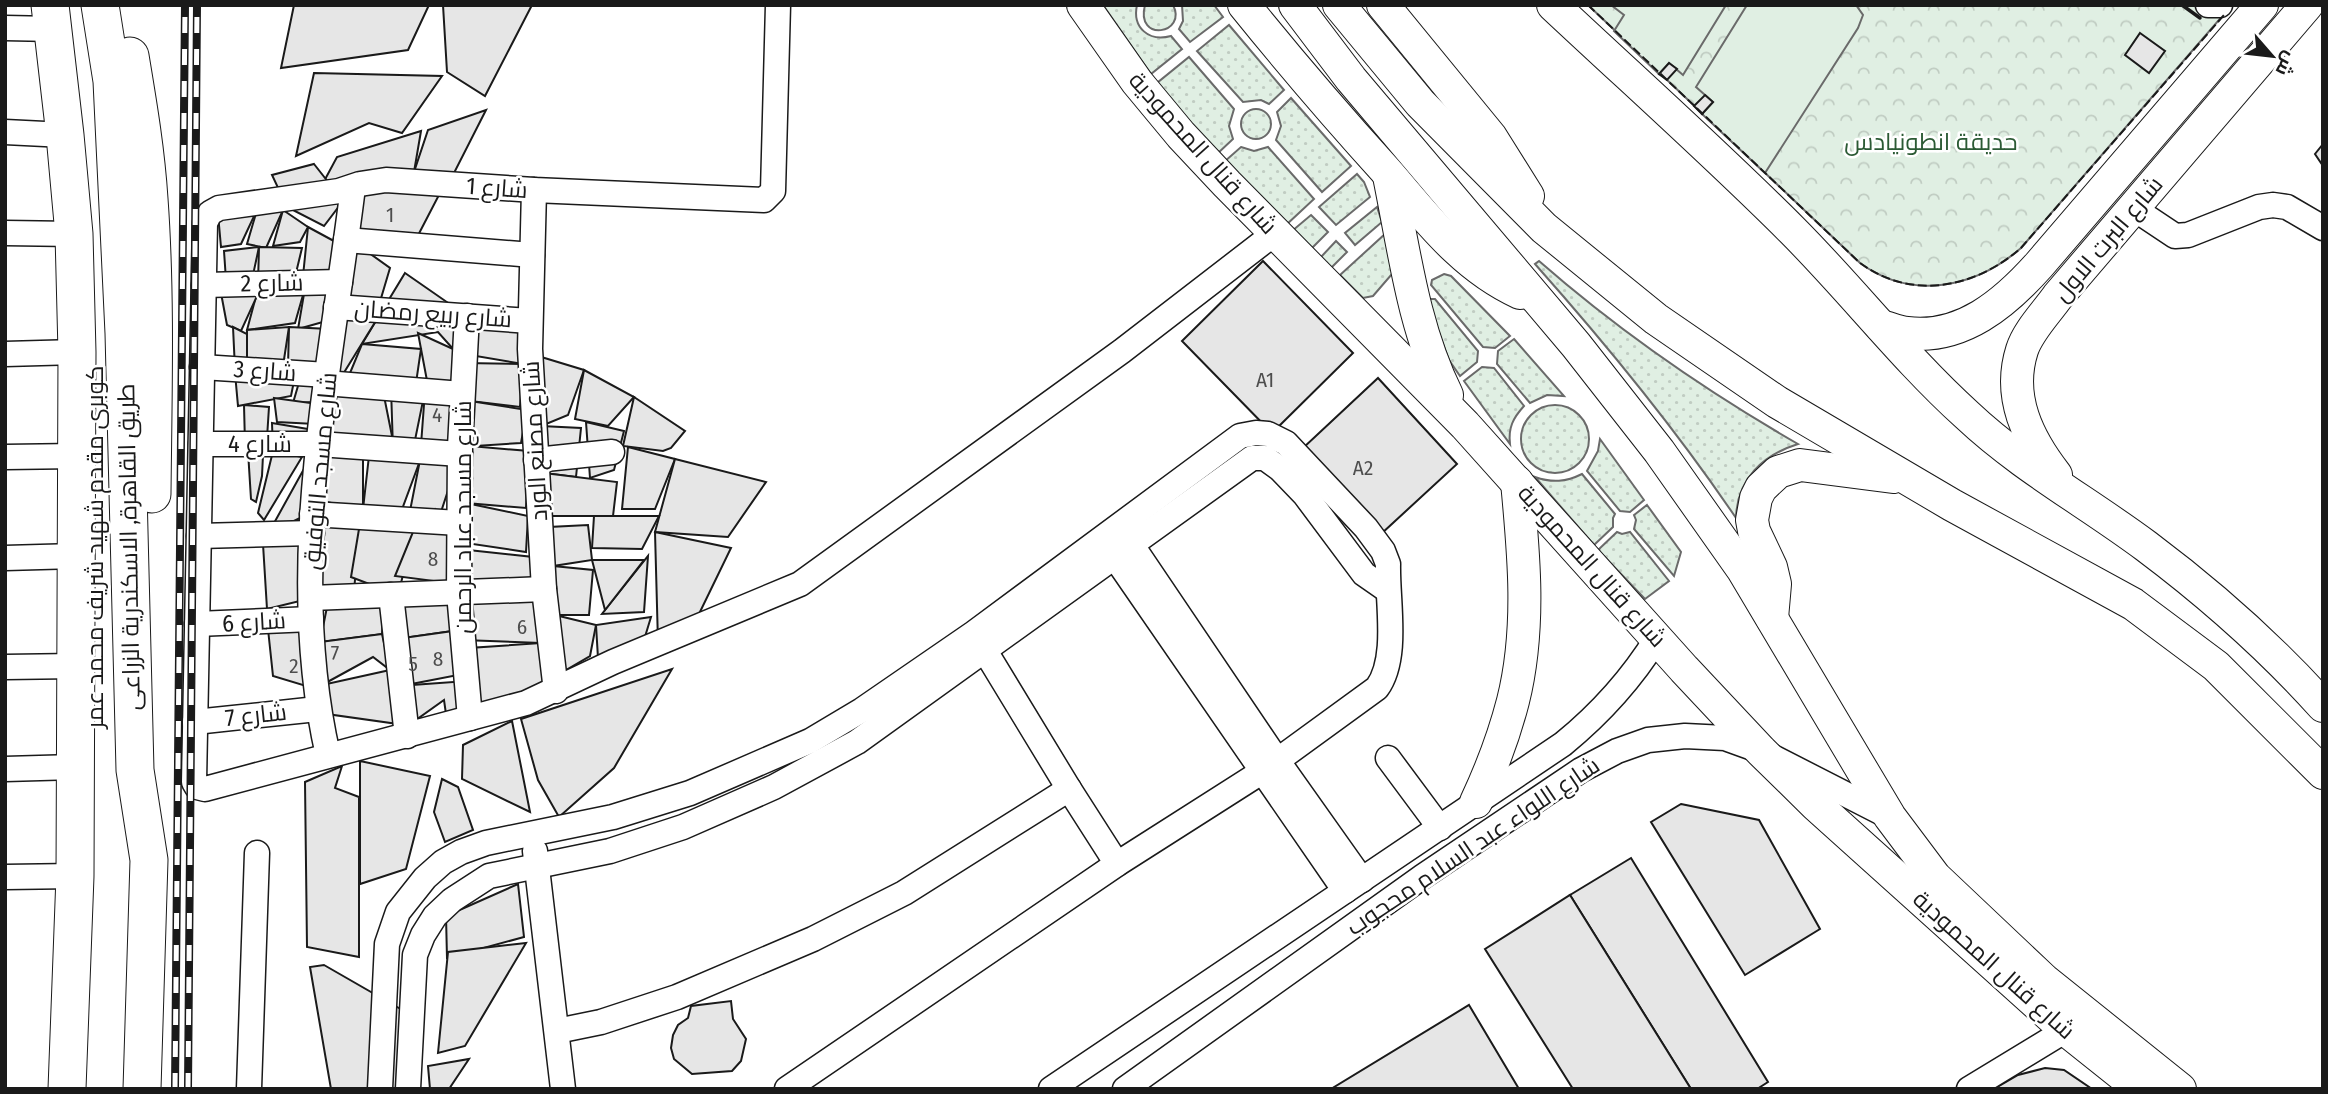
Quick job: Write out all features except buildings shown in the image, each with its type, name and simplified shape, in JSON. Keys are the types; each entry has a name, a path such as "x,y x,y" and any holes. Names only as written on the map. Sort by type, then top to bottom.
{"highway":[{"name":"طريق القاهرة, الاسكندرية الزراعى","path":"100,5 112,82 124,333 135,770 147,838 149,882 142,1089"},
{"path":"121,5 140,111 149,197 153,275 147,838"},
{"name":"طريق القاهرة, الاسكندرية الزراعى","path":"60,13 65,135 74,234 77,352 75,876 67,1089"},
{"name":"كوبرى مقدم شهيد شريف محمد عمر","path":"60,13 85,66 93,176 96,761 92,1089"}],"main road":[{"name":"شارع قنال المحمودية","path":"1083,5 1137,82 1181,135 1465,425 1761,751 1816,805 2066,1030 2140,1089"},
{"path":"1244,5 1325,104 1456,250 1494,279 1537,302"},
{"name":"شارع قنال المحمودية","path":"1295,5 1351,79 1576,345 1659,451 1736,559 1890,817 1935,877 2034,971 2180,1089"},
{"path":"1339,5 1420,103 1544,228 1617,289 1715,362 1777,402 1952,505 2133,604 2216,666 2323,773"},
{"path":"1383,5 1491,136 1511,166 1544,228"},
{"path":"1553,5 1793,230 1897,347 1968,417 2018,458 2146,546 2231,615 2298,678 2323,706"},
{"name":"شارع البرت الاول","path":"1881,326 1908,333 1935,332 1965,325 2007,297 2047,256 2262,5"},
{"name":"شارع البرت الاول","path":"2075,498 2029,436 2019,404 2016,378 2023,348 2037,324 2133,208 2307,5"},
{"path":"1388,174 1426,348 1449,400 1465,425"},
{"path":"1772,618 1775,584 1752,520 1756,498 1769,479 1788,467 1811,465 1912,480"},
{"path":"1476,802 1513,702 1522,646 1525,589 1517,482"}],"street":[{"name":"شارع 1","path":"204,285 205,223 210,213 219,208 340,191 386,180 534,190 760,200 768,198 773,191 778,5"},
{"path":"2208,5 2220,5"},
{"path":"5,28 60,13"},
{"path":"5,132 65,135"},
{"name":"شارع مسجد التوفيق","path":"328,755 317,709 311,609 312,524 326,379 353,187"},
{"name":"شارع مصنع الورد","path":"534,190 530,321 536,460 544,589 556,691"},
{"path":"2133,208 2175,236 2188,235 2259,207 2273,205 2294,210 2323,228"},
{"path":"5,233 74,234"},
{"path":"204,285 194,782 200,789 526,703 613,662 780,593 814,575 1122,351 1275,233"},
{"path":"346,240 532,255"},
{"name":"شارع 2","path":"204,285 340,282"},
{"name":"شارع ربيع رمضان","path":"336,307 530,321"},
{"name":"شارع مسجد عباد الرحمن","path":"467,316 460,454 459,593 470,718"},
{"path":"5,354 77,352"},
{"name":"شارع 3","path":"202,367 462,394"},
{"path":"408,1089 415,955 435,916 477,882 497,873 610,851 653,838 774,787 857,741 979,641 1246,447 1256,433 1268,434 1286,443 1339,498 1384,551 1388,564 1389,651 1384,678 1377,688 1270,766 1117,864 787,1089"},
{"name":"شارع 4","path":"201,444 319,444 460,454"},
{"path":"536,460 612,452"},
{"path":"5,457 77,456"},
{"path":"199,536 312,524 459,523"},
{"path":"1116,541 1354,886"},
{"path":"5,558 76,556"},
{"name":"شارع 6","path":"197,624 391,595 544,589"},
{"path":"391,595 407,736"},
{"name":"شارع اللواء عبد السلام محجوب","path":"1051,1089 1563,744 1585,726 1625,685 1657,638"},
{"path":"979,641 1117,864"},
{"path":"380,1089 387,944 398,912 425,878 443,862 486,843 613,817 670,800 778,756 810,741 979,641"},
{"path":"5,667 76,666"},
{"name":"شارع 7","path":"195,722 317,709"},
{"name":"شارع اللواء عبد السلام محجوب","path":"1125,1089 1422,877 1581,770 1616,751 1648,740 1685,736 1725,738 1761,751 1890,817"},
{"path":"1388,758 1440,828"},
{"path":"5,769 75,767"},
{"path":"557,1031 601,1022 677,997 813,939 904,893 1069,789"},
{"path":"531,834 538,866 563,1089"},
{"path":"249,1089 257,853"},
{"path":"5,877 75,876"},
{"path":"1969,1089 2066,1030"}],"green space":[{"path":"1103,5 1137,5 1137,20 1144,31 1156,37 1171,36 1182,49 1151,74"},
{"path":"1145,5 1173,5 1176,15 1174,23 1161,30 1153,29 1147,25 1144,17"},
{"path":"1182,5 1214,5 1223,17 1190,42 1179,29 1183,21"},
{"name":"حديقة انطونيادس","path":"1588,5 2232,5 2021,248 1984,273 1943,285 1922,286 1880,275 1860,263"},
{"path":"1611,5 1726,5 1683,75 1669,63 1659,74 1614,31 1624,15"},
{"path":"1747,5 1856,5 1863,15 1858,28 1765,173 1702,114 1713,102 1696,87"},
{"path":"1229,25 1284,90 1269,104 1261,100 1243,102 1197,51"},
{"path":"1189,57 1234,109 1229,126 1233,139 1217,154 1157,83"},
{"path":"1291,98 1351,166 1322,192 1276,140 1281,126 1277,112"},
{"path":"1256,109 1267,113 1271,124 1267,135 1256,139 1245,135 1241,124 1245,113"},
{"path":"1241,147 1254,151 1268,147 1314,199 1286,225 1224,162"},
{"path":"1357,174 1364,182 1370,197 1336,225 1319,207"},
{"path":"1377,207 1382,222 1355,245 1345,233"},
{"path":"1311,215 1328,232 1310,250 1292,231"},
{"path":"1385,234 1392,274 1373,296 1363,298 1340,275"},
{"path":"1336,241 1347,252 1331,268 1321,257"},
{"path":"1539,261 1600,312 1664,359 1798,444 1774,455 1754,471 1741,492 1736,518 1640,388 1535,264"},
{"path":"1444,274 1451,276 1510,336 1495,348 1483,347 1431,285 1432,280"},
{"path":"1428,299 1435,299 1478,351 1477,362 1460,376 1449,360"},
{"path":"1514,339 1564,396 1547,395 1530,403 1497,364 1498,351"},
{"path":"1482,367 1494,368 1524,406 1512,424 1510,444 1464,381"},
{"path":"1548,405 1562,405 1574,410 1584,420 1589,439 1584,458 1574,468 1562,473 1548,473 1536,468 1526,458 1521,446 1521,432 1526,420 1536,410"},
{"path":"1600,439 1644,500 1630,512 1620,511 1587,471 1598,451"},
{"path":"1582,474 1615,514 1613,527 1594,545 1535,477 1559,481"},
{"path":"1647,505 1681,552 1674,576 1634,529 1634,515"},
{"path":"1617,532 1630,532 1669,581 1645,599 1598,550"}],"railway":[{"path":"175,1089 185,5"},
{"path":"188,1089 197,5"}],"fence":[{"path":"1588,5 1860,263 1880,275 1922,286 1943,285 1984,273 2021,248 2224,15"}],"wall":[{"path":"2182,5 2200,18"}]}
